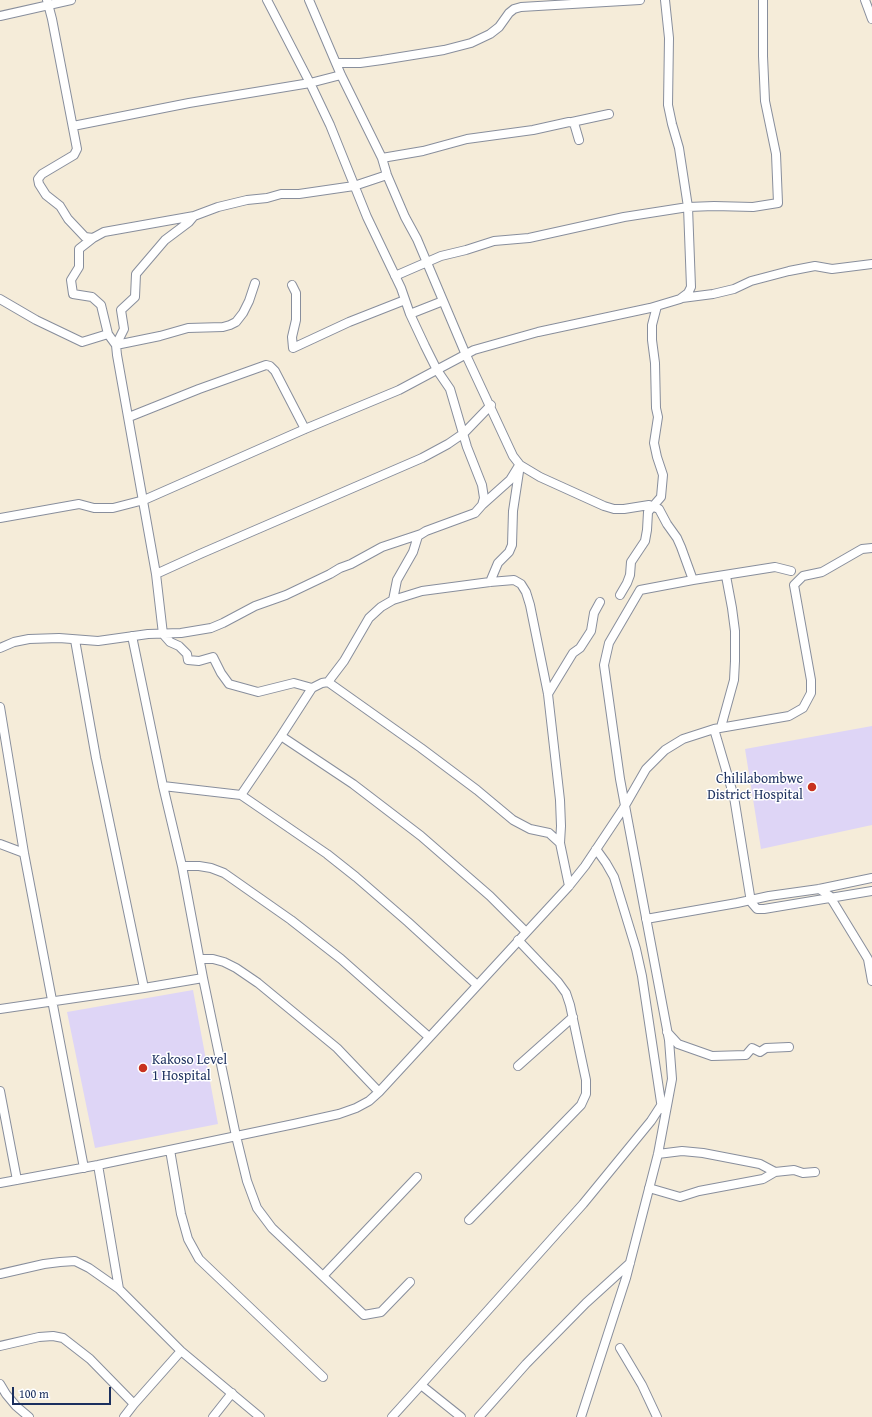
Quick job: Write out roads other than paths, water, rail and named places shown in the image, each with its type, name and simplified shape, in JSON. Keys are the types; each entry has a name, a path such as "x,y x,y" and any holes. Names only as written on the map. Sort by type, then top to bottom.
{"street":[{"path":"0,16 48,2 71,0"},
{"path":"268,0 330,125 367,217 395,276 410,314 437,370 450,389 464,433 466,447 482,485 484,498 482,505"},
{"path":"309,0 341,75 382,158 387,175 466,355 491,405 513,456 520,465 540,477 604,506 614,509 649,505 654,506 661,512 671,531 682,547 693,580"},
{"path":"336,63 360,63 382,60 444,50 471,43 490,34 499,27 509,13 520,7 640,0"},
{"path":"665,0 670,38 668,105 680,154 688,207 690,287 688,293 682,298"},
{"path":"395,276 426,262 494,241 529,238 624,217 688,207 753,207 778,203 776,154 765,101 763,0"},
{"path":"865,0 872,19"},
{"path":"48,2 77,149 76,152 64,162 42,174 38,179 39,184 46,195 60,206 68,219 85,237 93,238"},
{"path":"73,126 189,103 310,83 341,75"},
{"path":"382,158 423,151 467,139 533,130 609,114"},
{"path":"572,122 574,123 579,140"},
{"path":"312,688 294,683 258,692 228,684 213,657 199,660 188,660 186,654 179,646 170,642 163,634 156,574 144,500 116,346 108,334 101,305 92,297 73,294 71,280 78,266 79,249 93,238 104,232 194,216 218,207 247,200 267,198 281,194 299,194 354,186 387,175"},
{"path":"116,346 124,329 120,310 135,297 136,274 165,240 189,222 194,216"},
{"path":"0,518 79,504 94,508 113,508 144,500 305,429 399,390 474,350 538,332 657,306 682,298 713,294 751,281 789,271 815,266 832,269 872,264"},
{"path":"116,346 188,328 223,327 230,325 236,322 243,313 255,283"},
{"path":"292,285 296,293 296,320 292,336 293,348 349,322 405,300"},
{"path":"0,299 36,320 82,342 108,334"},
{"path":"410,314 443,301"},
{"path":"620,595 630,575 631,562 645,541 648,512 661,497 663,476 654,443 658,417 656,408 652,325 657,306"},
{"path":"129,417 199,389 266,365 270,366 275,371 305,429"},
{"path":"156,574 422,458 448,444 464,433 491,405"},
{"path":"0,648 14,642 29,639 46,638 98,641 132,636 199,631 223,623 244,611 286,595 351,564 382,547 475,513 510,480 520,465"},
{"path":"490,582 498,563 509,552 512,546 513,511 520,465"},
{"path":"393,600 397,580 413,552 417,539 421,534"},
{"path":"0,1183 84,1168 339,1114 356,1108 369,1101 569,886 625,806 646,769 665,750 683,739 718,728 789,716 803,708 811,693 811,680 794,585 803,576 822,572 862,549 872,548"},
{"path":"581,1417 630,1263 658,1154 672,1079 667,1032 619,772 604,665 609,643 640,590 775,567 791,571"},
{"path":"726,576 735,631 735,661 734,680 718,728 734,797 751,902 757,909 764,909 872,891"},
{"path":"241,795 312,688 328,682 344,661 369,618 381,607 393,600 422,591 514,580 521,584 526,592 530,604 548,694 560,800 560,843 569,886"},
{"path":"548,694 573,653 580,648 591,631 594,612 600,602"},
{"path":"132,636 163,786 182,866 203,978 236,1136 247,1181 257,1208 272,1228 364,1315 381,1312 410,1282"},
{"path":"75,640 96,758 144,988"},
{"path":"328,682 374,713 421,748 477,790 513,820 530,829 548,833 560,843"},
{"path":"0,706 24,853 84,1168"},
{"path":"281,736 365,793 421,836 490,896 526,932"},
{"path":"163,786 241,795 327,854 356,877 477,985"},
{"path":"0,844 24,853"},
{"path":"596,849 614,877 636,950 642,976 664,1121"},
{"path":"182,866 211,868 224,874 254,894 291,920 341,959 429,1037"},
{"path":"646,919 819,889 872,878"},
{"path":"819,889 831,898 868,959 872,981"},
{"path":"469,1220 581,1105 586,1094 586,1080 573,1017 566,993 558,982 518,940"},
{"path":"200,959 213,959 224,962 236,968 258,983 337,1048 379,1092"},
{"path":"0,1009 203,978"},
{"path":"518,1066 573,1017"},
{"path":"667,1032 678,1044 712,1056 746,1055 752,1048 760,1052 766,1048 789,1047"},
{"path":"0,1091 17,1180"},
{"path":"392,1417 583,1204 651,1121 662,1104"},
{"path":"170,1150 181,1214 188,1238 199,1258 323,1377"},
{"path":"658,1154 682,1151 703,1153 760,1164 775,1172"},
{"path":"98,1165 119,1289"},
{"path":"650,1188 680,1196 763,1179 775,1172 794,1170 803,1173 815,1172"},
{"path":"323,1276 417,1177"},
{"path":"0,1274 44,1264 75,1261 89,1268 119,1289 181,1351 260,1417"},
{"path":"479,1417 526,1364 580,1308 630,1263"},
{"path":"0,1346 39,1337 53,1336 63,1338 90,1359 134,1404"},
{"path":"620,1348 642,1385 658,1417"},
{"path":"124,1417 181,1351"},
{"path":"0,1384 16,1406 29,1417"},
{"path":"421,1385 461,1417"},
{"path":"213,1417 232,1393"}],"place":[{"name":"Chililabombwe District Hospital","path":"812,787"},
{"name":"Kakoso Level 1 Hospital","path":"143,1068"}]}
